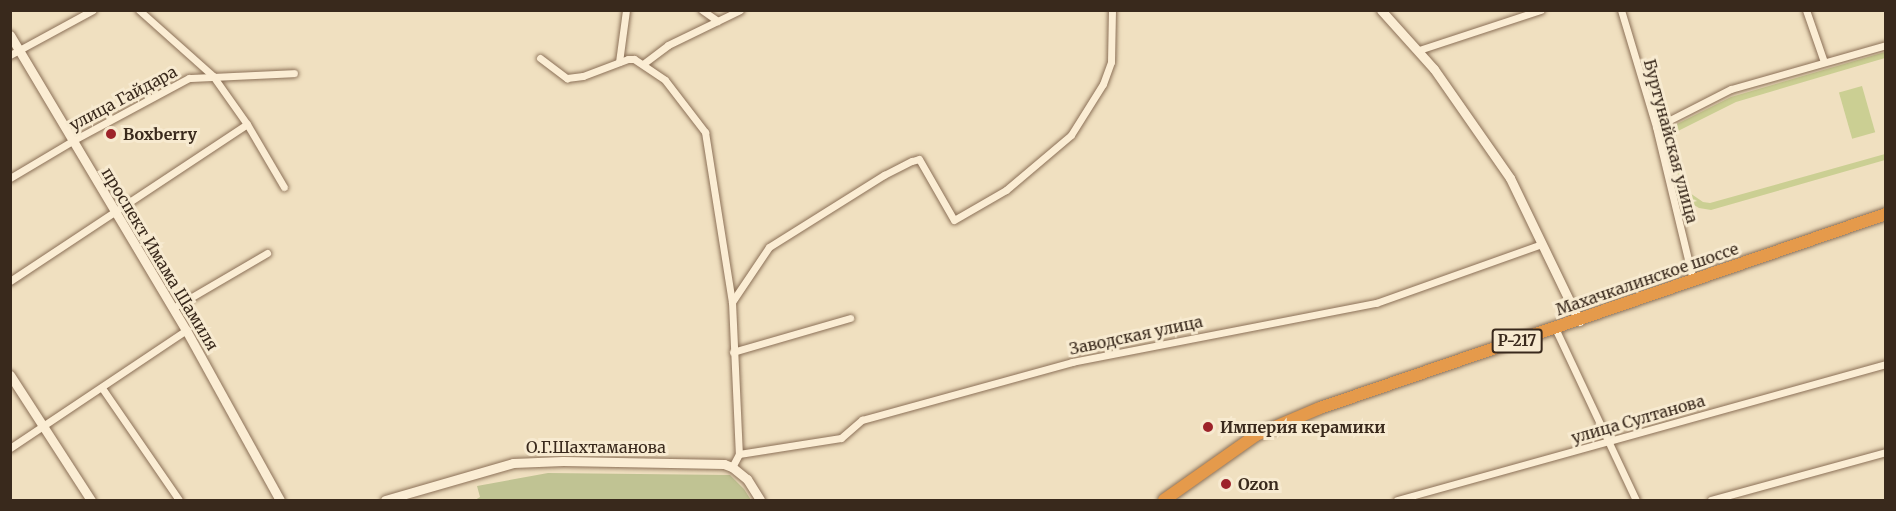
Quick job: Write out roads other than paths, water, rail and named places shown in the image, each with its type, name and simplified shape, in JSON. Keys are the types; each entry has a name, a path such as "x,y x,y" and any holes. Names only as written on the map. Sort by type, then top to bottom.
{"highway":[{"name":"Махачкалинское шоссе","path":"1164,501 1256,435 1320,408 1886,214"}],"main road":[{"path":"1381,10 1434,69 1510,178 1579,321"},
{"name":"проспект Имама Шамиля","path":"10,35 15,53 116,212 173,308 280,501"},
{"path":"10,375 91,501"},
{"name":"О.Г.Шахтаманова","path":"385,501 513,463 633,461 724,464 732,467"},
{"path":"732,467 747,479 760,501"}],"street":[{"path":"15,53 93,10"},
{"path":"139,10 213,76 247,124 284,187"},
{"path":"619,62 626,10"},
{"path":"702,10 718,21"},
{"path":"643,63 668,45 740,10"},
{"path":"732,302 769,247 884,175 919,159 954,220 1006,190 1071,135 1092,101 1111,62 1112,10"},
{"path":"1419,50 1541,10"},
{"name":"Буртунайская улица","path":"1621,10 1656,127 1693,280"},
{"path":"1806,10 1824,62"},
{"path":"1656,127 1731,89 1886,45"},
{"path":"540,58 567,78 583,76 627,59 643,63 665,80 705,132 732,302 739,454 732,467"},
{"name":"улица Гайдара","path":"10,178 72,141 189,78 294,73"},
{"path":"10,281 247,124"},
{"name":"Заводская улица","path":"739,454 841,438 862,420 1072,362 1376,303 1542,244"},
{"path":"173,308 267,253"},
{"path":"733,351 850,318"},
{"path":"1555,328 1636,501"},
{"path":"10,448 186,330"},
{"name":"улица Султанова","path":"1398,501 1886,364"},
{"path":"102,388 179,501"},
{"path":"1711,501 1886,452"}],"place":[{"name":"Boxberry","path":"111,134"},
{"name":"Империя керамики","path":"1208,427"},
{"name":"Ozon","path":"1226,484"}]}
